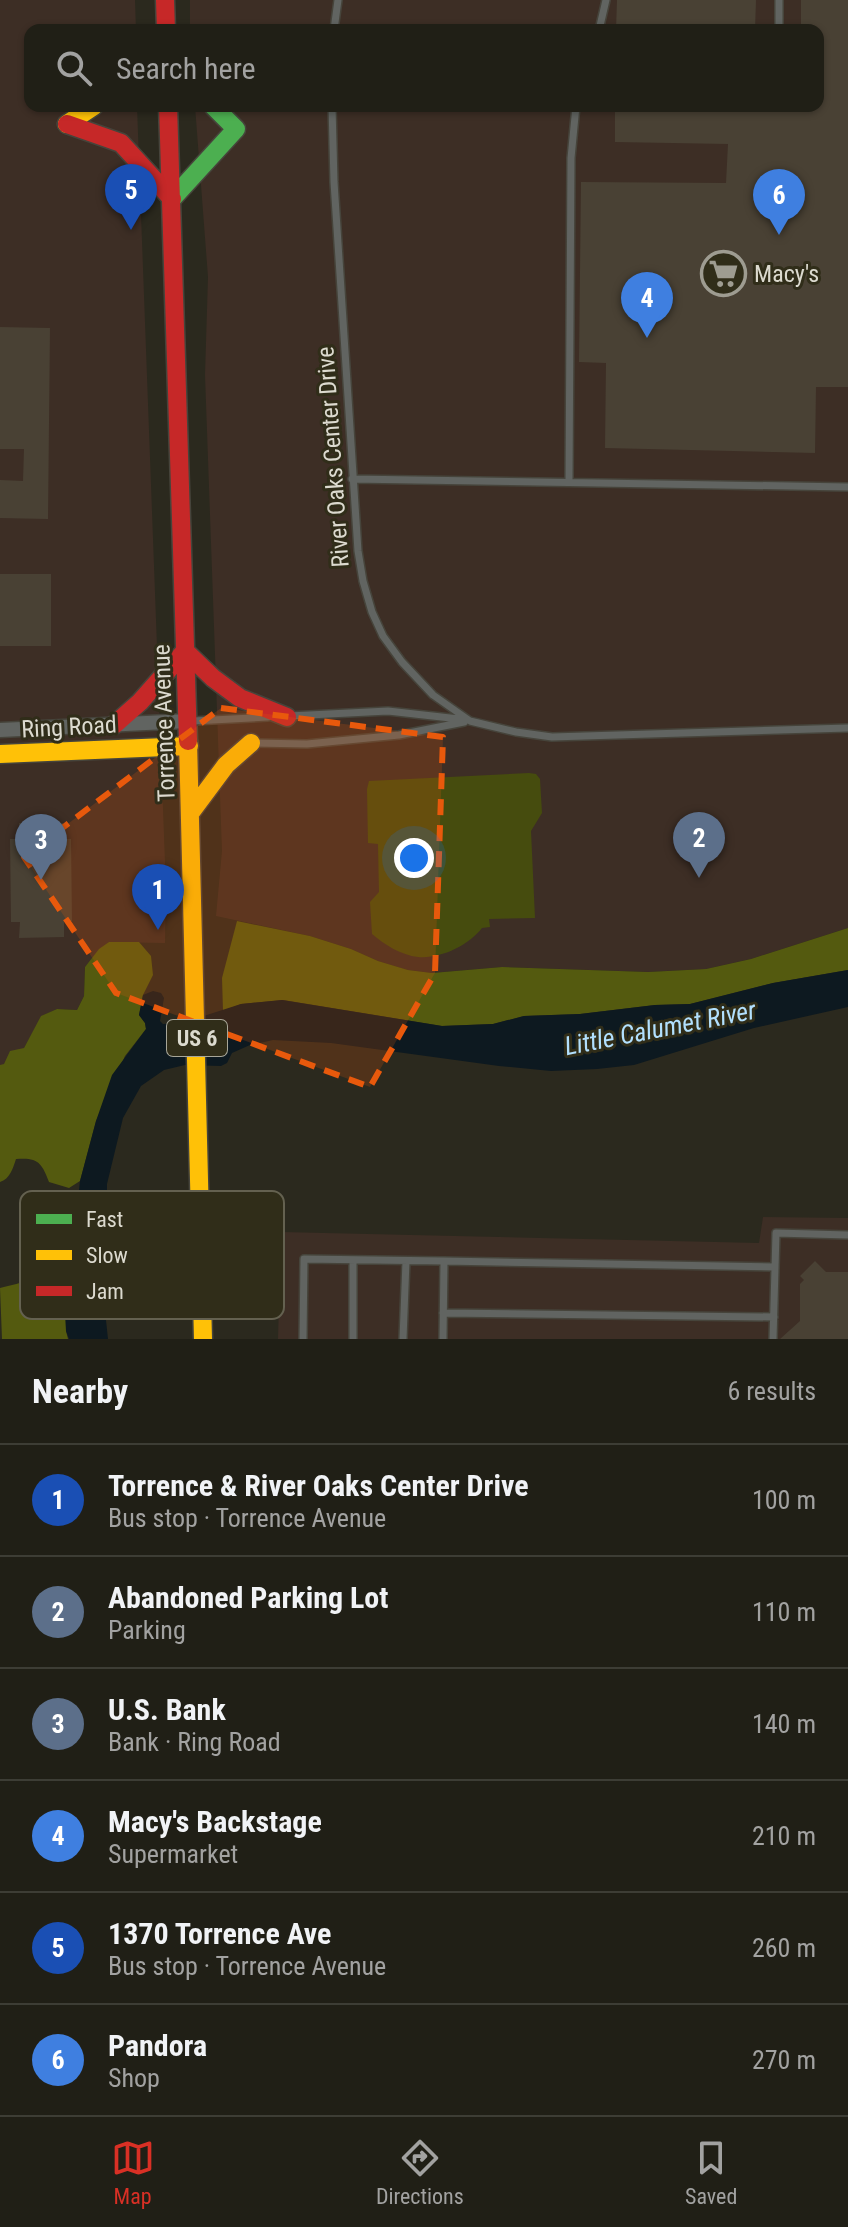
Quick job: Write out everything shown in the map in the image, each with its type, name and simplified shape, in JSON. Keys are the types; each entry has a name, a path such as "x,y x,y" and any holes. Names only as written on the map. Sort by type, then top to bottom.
{"main road":[{"path":"165,0 166,24"},
{"path":"85,112 67,124 121,143 172,199 236,129 219,112"},
{"name":"Torrence Avenue","path":"168,112 200,1191"},
{"path":"114,725 140,702 185,651 240,698 287,717"},
{"path":"191,812 226,765 251,743"},
{"name":"Ring Road","path":"0,754 189,746"},
{"name":"Torrence Avenue","path":"203,1319 203,1339"}],"street":[{"name":"Ring Road","path":"0,730 188,721"}],"lane":[{"path":"335,24 338,0"},
{"path":"600,24 606,0"},
{"path":"779,0 779,24"},
{"name":"River Oaks Center Drive","path":"332,112 352,479 363,581 381,631 402,662 433,695 470,721 516,732 552,737 848,728"},
{"path":"569,482 571,158 575,112"},
{"path":"352,479 848,487"},
{"path":"188,721 388,711 470,721"},
{"path":"251,743 307,744 399,735 470,721"},
{"path":"773,1339 776,1233 848,1235"},
{"path":"303,1339 304,1259 775,1267"},
{"path":"353,1260 353,1339"},
{"path":"403,1339 406,1261"},
{"path":"443,1339 444,1261"},
{"path":"443,1313 774,1317"}],"highlighted area":[{"path":"221,708 443,737 435,973 370,1087 116,993 24,857"}],"shaded area":[{"path":"0,0 135,0 136,24 24,24 24,112 137,112 166,890 165,943 109,942 85,967 84,996 77,1010 57,1009 42,1016 24,1048 0,1065"},
{"path":"190,0 848,0 848,928 751,959 706,969 648,972 502,967 432,973 378,961 310,936 216,916 222,851 205,375 208,277 195,112 824,112 824,24 190,24"},
{"path":"763,1217 848,1218 848,1339 278,1339 279,1319 284,1319 284,1232 759,1243"}],"green space":[{"path":"536,774 540,779 542,813 531,831 535,918 489,919 490,927 482,928 462,945 427,957 399,952 372,934 370,902 379,892 378,844 368,843 369,781"},
{"path":"237,921 310,936 378,961 432,973 502,967 648,972 706,969 751,959 848,928 848,970 773,983 690,1004 524,1016 493,1024 442,1026 283,1000 241,1004 223,1011 222,978"},
{"path":"109,942 139,942 151,956 153,975 143,995 139,1015 146,1029 125,1056 96,1121 80,1181 69,1188 49,1182 44,1170 34,1160 16,1159 9,1176 0,1182 0,1065 4,1064 10,1051 24,1048 41,1016 57,1009 77,1010 84,996 85,967"},
{"path":"20,1283 20,1319 67,1319 68,1339 2,1339 0,1288"}],"water":[{"name":"Little Calumet River","path":"848,970 848,1007 754,1028 634,1065 597,1069 551,1071 331,1043 273,1040 232,1053 227,1063 221,1066 185,1065 164,1070 141,1086 123,1118 107,1191 79,1191 96,1121 112,1075 146,1029 139,1015 143,995 153,991 161,993 164,998 160,1021 163,1024 182,1023 241,1004 282,1000 442,1026 493,1024 524,1016 690,1004 773,983"},
{"path":"65,1319 106,1319 108,1339 69,1339"}],"building":[{"path":"617,0 756,0 755,24 616,24"},
{"path":"801,0 848,0 848,387 816,387 815,453 605,448 606,363 579,362 581,182 726,183 728,144 615,142 615,112 824,112 824,24 801,24"},
{"path":"0,327 50,328 48,519 0,518 0,480 23,481 24,449 0,449"},
{"path":"0,574 51,574 51,646 0,646"},
{"path":"19,823 63,823 63,839 71,839 72,921 64,922 64,937 19,938 20,922 11,922 10,839 19,839"},
{"path":"815,1261 826,1272 848,1272 848,1339 780,1339 800,1321 800,1284 804,1280 800,1276"}],"traffic: fast":[{"path":"172,199 236,129 219,112"}],"traffic: slow":[{"path":"67,124 85,112"},
{"path":"188,741 199,1191"},
{"path":"191,812 226,765 251,743"},
{"path":"0,754 189,746"},
{"path":"202,1319 203,1339"}],"traffic: jam":[{"path":"165,0 166,24"},
{"path":"168,112 188,741"},
{"path":"67,124 121,143 172,199"},
{"path":"185,651 240,698 287,717"},
{"path":"114,725 140,702 185,651"}],"place":[{"name":"1370 Torrence Ave","path":"131,230"},
{"name":"Pandora","path":"779,235"},
{"name":"Macy's","path":"723,274"},
{"name":"Macy's Backstage","path":"647,338"},
{"name":"Abandoned Parking Lot","path":"699,878"},
{"name":"U.S. Bank","path":"41,880"},
{"name":"Torrence & River Oaks Center Drive","path":"158,930"}]}
